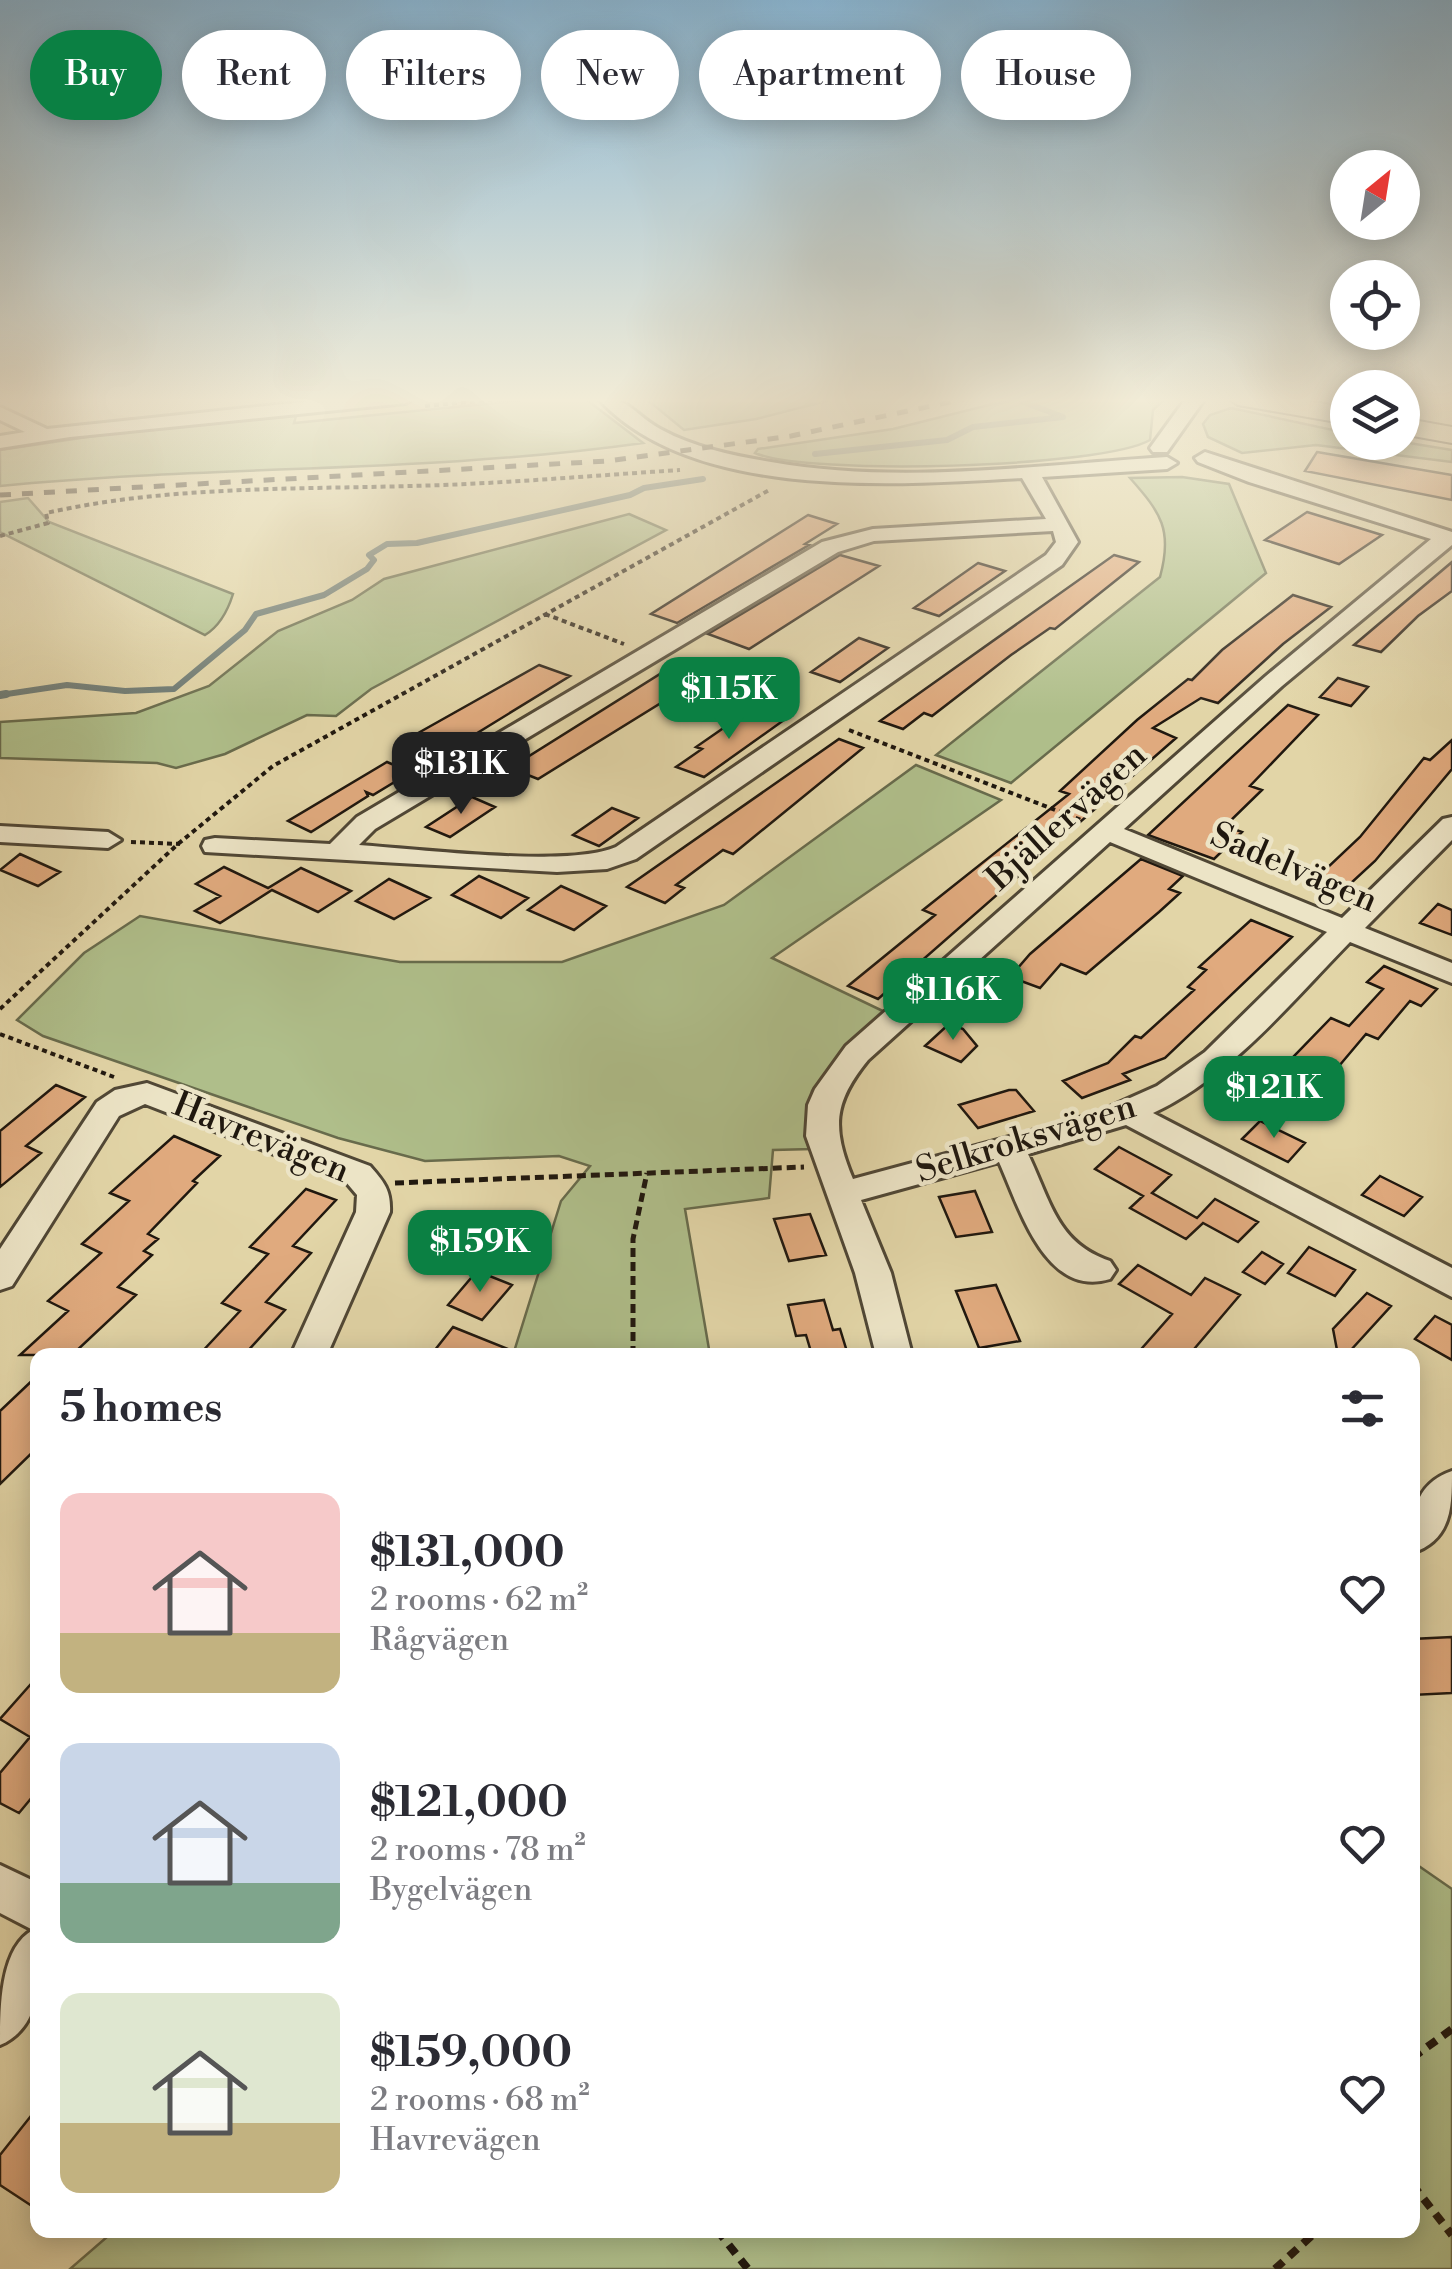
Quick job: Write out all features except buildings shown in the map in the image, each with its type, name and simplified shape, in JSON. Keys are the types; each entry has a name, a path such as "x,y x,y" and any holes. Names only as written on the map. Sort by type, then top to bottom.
{"street":[{"path":"216,846 557,864 607,860 626,852 1054,560 1067,542 1047,503"},
{"path":"1336,503 1450,538"},
{"path":"337,852 366,824 830,547 873,535 1060,524"},
{"name":"Bjällervägen","path":"836,1180 820,1127 823,1100 857,1053 1289,668 1450,538"},
{"name":"Selkroksvägen","path":"836,1180 1009,1148 1105,1122 1168,1093 1216,1059 1452,824"},
{"name":"Sadelvägen","path":"1107,831 1452,974"},
{"path":"0,834 108,840"},
{"path":"0,1277 108,1109 126,1097 147,1093"},
{"name":"Havrevägen","path":"147,1093 380,1184 374,1194 373,1212 312,1348"},
{"path":"1126,1112 1452,1284"},
{"path":"1009,1148 1055,1246 1072,1261 1098,1270"},
{"path":"836,1180 873,1273 892,1348"},
{"path":"1420,1527 1452,1487"},
{"path":"0,1888 30,1905"},
{"path":"0,2020 30,1966"}],"path":[{"path":"0,536 42,526 48,523 46,513 88,503"},
{"path":"0,1009 178,844 237,793 289,756 744,503"},
{"path":"108,840 216,846"},
{"path":"0,1034 106,1072 147,1093"},
{"path":"632,1348 633,1239 646,1173"},
{"path":"380,1184 646,1173 836,1180"},
{"path":"380,1184 836,1180"},
{"path":"1420,2049 1452,2029"},
{"path":"1420,2194 1452,2234"},
{"path":"723,2238 748,2269"},
{"path":"1276,2269 1309,2238"}],"green space":[{"path":"0,503 32,503 49,522 233,594 223,617 205,635 0,532"},
{"path":"1151,503 1237,503 1266,573 1011,783 936,755 1160,577 1165,547 1157,512"},
{"path":"629,514 666,530 371,689 336,716 307,715 225,754 176,768 157,763 0,758 0,722 136,713 209,686 278,631 352,600 384,579"},
{"path":"916,765 1001,800 772,958 887,1013 812,1091 812,1149 773,1150 769,1198 685,1209 709,1348 515,1348 561,1201 590,1166 559,1156 425,1161 338,1138 43,1036 17,1020 84,953 140,916 400,962 562,962 724,905"},
{"path":"1420,1867 1452,1889 1452,2269 70,2269 106,2238 1420,2238"}],"waterway":[{"path":"6,694 0,695 67,685 125,691 174,689 245,630 256,614 324,595 367,569 374,560 369,555 387,544 417,543 595,503"}]}
